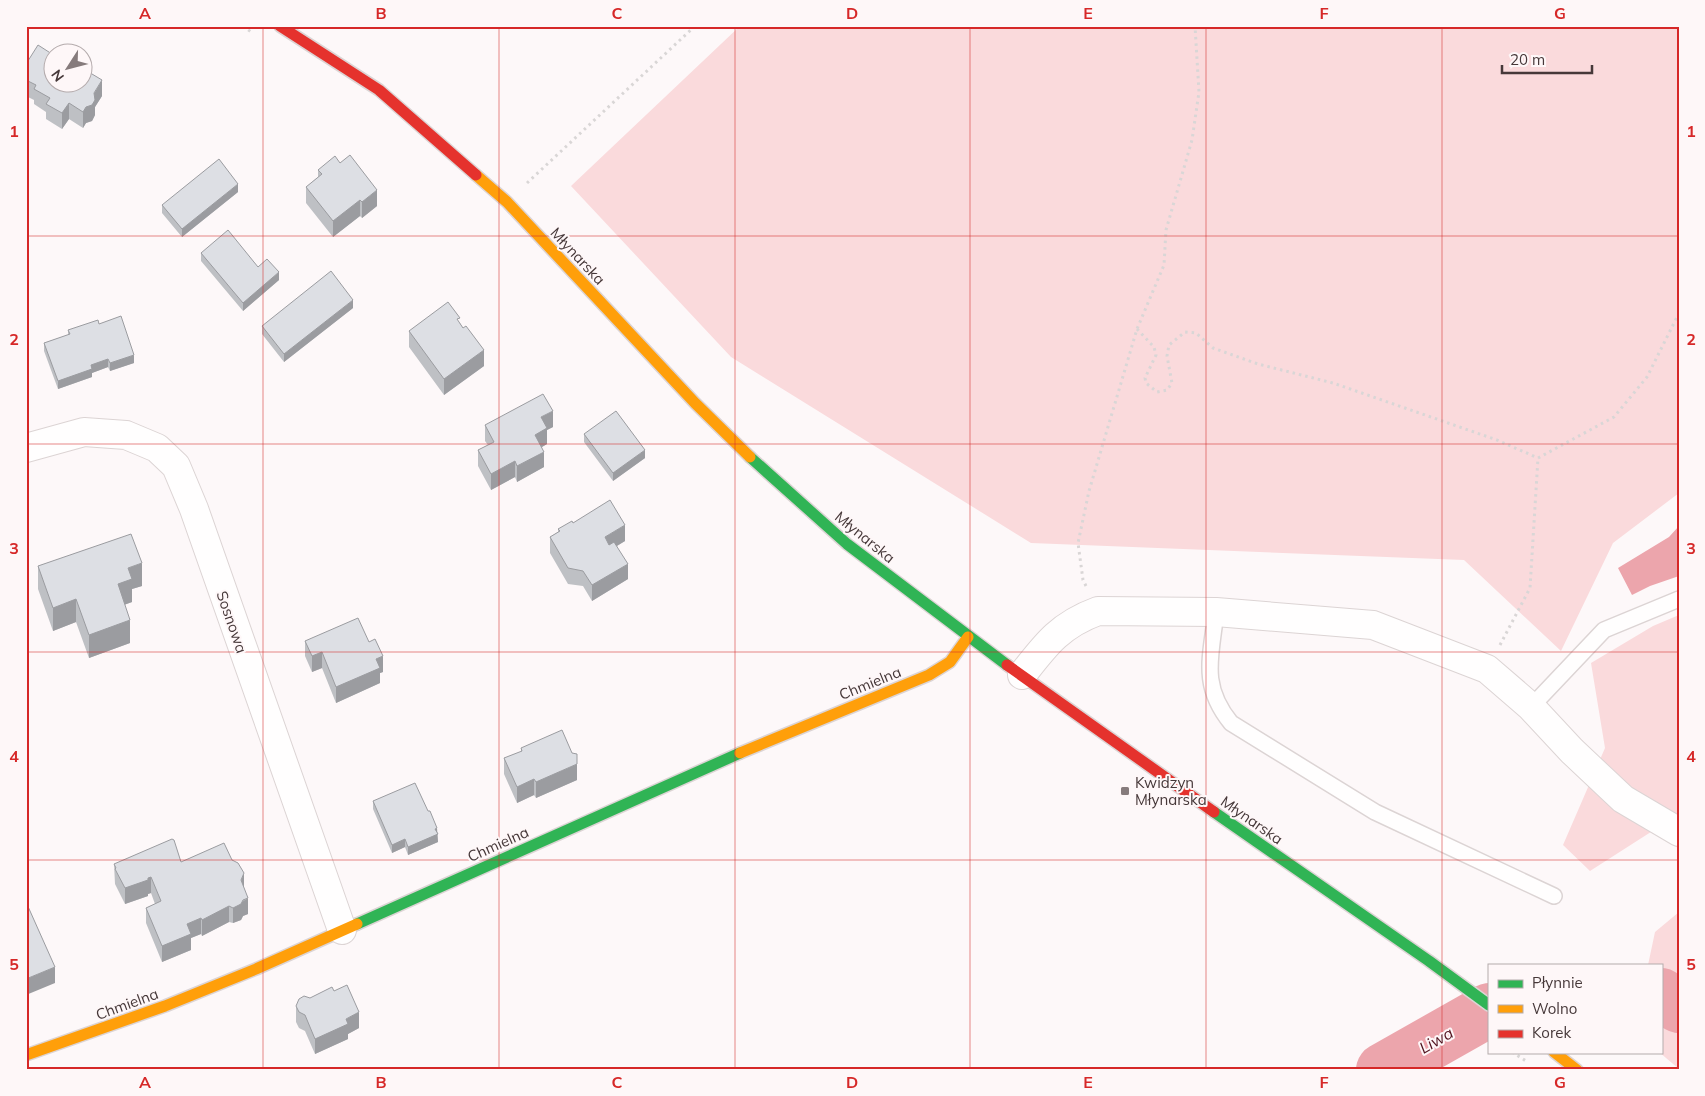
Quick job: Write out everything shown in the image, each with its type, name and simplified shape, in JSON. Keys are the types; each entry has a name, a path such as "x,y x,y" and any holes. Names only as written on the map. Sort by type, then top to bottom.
{"street":[{"name":"Młynarska","path":"280,26 379,90 507,202 695,403 769,475 847,544 968,637 1488,1004"},
{"name":"Sosnowa","path":"26,448 84,432 126,435 157,448 176,466 194,509 342,930"},
{"path":"1022,675 1047,643 1064,628 1081,617 1098,611 1216,612 1373,624 1487,669 1530,706 1572,751 1623,800 1679,832"},
{"name":"Chmielna","path":"26,1055 166,1006 256,969 741,753 929,675 950,662 968,637"},
{"path":"1557,1054 1578,1070"}],"lane":[{"path":"1530,706 1604,630 1679,599"},
{"path":"1216,612 1209,679 1213,696 1231,724 1375,812 1554,896"}],"path":[{"path":"507,202 695,26"},
{"path":"1098,611 1083,580 1078,543 1089,491 1137,329 1164,266 1166,230 1192,140 1199,92 1195,26"},
{"path":"1538,458 1614,417 1646,377 1679,313"},
{"path":"1137,329 1154,347 1156,355 1145,378 1146,383 1157,392 1167,390 1172,383 1167,356 1169,345 1185,332 1196,333 1213,348 1258,364 1334,384 1497,440 1538,458"},
{"path":"1487,669 1530,588 1538,458"}],"shaded area":[{"path":"740,26 1679,26 1679,493 1613,543 1561,651 1464,560 1031,543 731,357 571,186"},
{"path":"1679,526 1679,576 1650,586 1632,595 1618,568 1669,537"},
{"path":"1679,615 1679,849 1654,830 1590,871 1563,845 1605,748 1591,663 1653,626"},
{"path":"1679,912 1679,1069 1661,1054 1662,964 1648,964 1655,932"}],"building":[{"path":"38,45 42,48 42,92 92,92 92,74 102,80 94,93 95,100 83,112 69,103 62,113 46,104 50,98 34,89 36,85 26,80 26,64"},
{"path":"350,155 377,190 362,202 360,200 333,221 306,187 322,174 318,170 335,156 340,163"},
{"path":"219,159 238,184 182,229 162,205"},
{"path":"228,230 258,267 267,259 279,272 243,303 201,253"},
{"path":"331,271 353,300 284,354 262,326"},
{"path":"448,302 460,318 457,319 463,328 466,326 484,350 444,379 409,331"},
{"path":"121,316 134,355 110,363 108,359 91,365 92,369 58,381 44,343 70,334 68,330 98,320 99,324"},
{"path":"543,394 553,411 541,417 547,428 535,435 544,452 517,466 515,461 491,474 478,450 494,442 485,425"},
{"path":"616,411 645,450 613,473 584,434"},
{"path":"610,500 625,525 605,537 609,545 614,542 628,564 592,585 583,571 568,568 550,537 560,531 558,529 572,521 573,523"},
{"path":"131,534 142,563 128,568 132,579 118,584 130,620 89,635 76,599 53,608 38,566"},
{"path":"358,618 369,642 375,639 383,656 376,659 380,668 336,687 322,652 312,656 305,641"},
{"path":"562,730 572,753 577,754 577,764 536,782 534,779 517,787 504,758 522,751 521,748"},
{"path":"415,783 428,811 430,811 438,834 408,847 405,839 392,845 373,801"},
{"path":"172,839 181,862 224,843 232,860 238,863 244,873 241,880 248,898 233,908 229,906 202,920 201,918 187,924 191,934 162,946 146,908 161,901 151,877 148,880 125,888 114,864"},
{"path":"26,902 55,967 26,979"},
{"path":"347,985 359,1012 346,1019 348,1024 315,1039 305,1015 299,1012 296,1006 299,999 304,996 310,998 332,987 334,991"}],"waterway":[{"name":"Liwa","path":"1662,996 1679,1006"},
{"name":"Liwa","path":"1383,1070 1488,1011"}],"traffic: fast":[{"path":"750,457 847,544 1007,665"},
{"path":"357,924 740,753"},
{"path":"1214,812 1429,961 1488,1004"}],"traffic: slow":[{"path":"476,175 507,202 695,403 750,457"},
{"path":"740,753 929,675 950,662 968,637"},
{"path":"26,1055 165,1006 256,969 357,924"},
{"path":"1557,1054 1577,1070"}],"traffic: jam":[{"path":"280,26 379,90 476,175"},
{"path":"1007,665 1214,812"}],"place":[{"name":"Kwidzyn Młynarska","path":"1125,791"}]}
